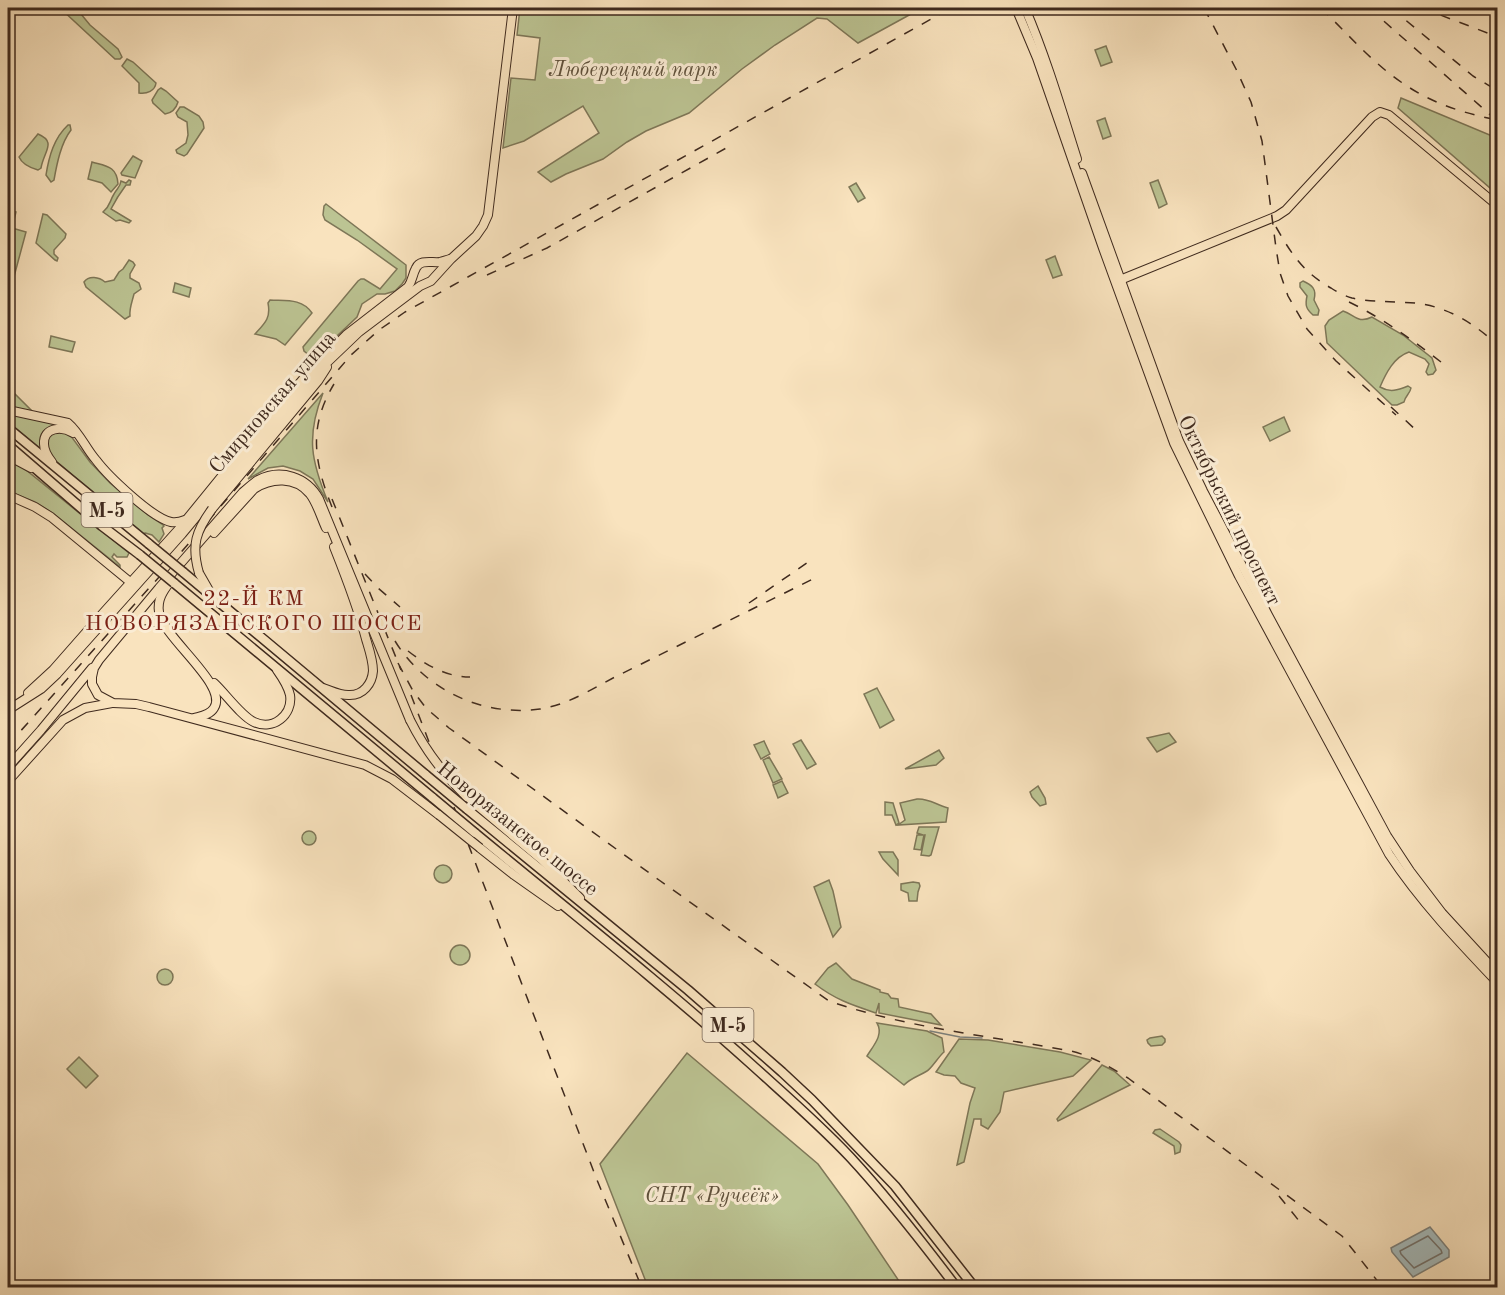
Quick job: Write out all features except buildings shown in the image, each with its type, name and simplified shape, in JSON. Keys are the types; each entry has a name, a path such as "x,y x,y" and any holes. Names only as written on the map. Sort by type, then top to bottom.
{"highway":[{"name":"Новорязанское шоссе","path":"8,428 688,990 774,1064 895,1186 975,1287"},
{"name":"Новорязанское шоссе","path":"8,445 102,526 174,583 721,1037 837,1145 901,1216 957,1287"}],"main road":[{"name":"Смирновская улица","path":"180,532 336,352 368,325 431,280 476,236 483,226 488,215 513,8"},
{"name":"Октябрьский проспект","path":"1016,8 1033,36 1179,441 1202,489 1387,836 1442,913 1497,974"},
{"name":"Октябрьский проспект","path":"1025,8 1047,84 1088,208 1174,443 1245,586 1385,847 1403,875 1497,983"},
{"path":"1120,280 1277,216 1286,210 1372,117 1380,112 1389,115 1497,206"},
{"name":"Смирновская улица","path":"180,532 188,518 310,371 346,335 408,287 418,265 451,258"},
{"path":"428,263 435,269 435,276"},
{"path":"415,274 419,281 427,283"},
{"name":"М-5","path":"213,598 199,573 195,554 197,533 237,479 318,381 336,352"},
{"name":"М-5","path":"8,410 62,421 71,426 102,468 146,507 163,519 174,523 188,518"},
{"name":"М-5","path":"66,477 48,456 44,440 48,434 58,428 67,429 79,437"},
{"name":"М-5","path":"8,459 39,472"},
{"name":"М-5","path":"126,629 243,492 259,480 274,475 291,476 307,483 319,499 419,738 450,780 467,797 542,860 605,922"},
{"name":"М-5","path":"168,630 159,610 160,598 166,587 254,489 268,482 290,481 309,493 314,501 361,619 373,669 370,682 363,691 354,695 320,687"},
{"name":"М-5","path":"9,495 51,517 134,585"},
{"name":"М-5","path":"163,519 168,530 166,544"},
{"path":"8,710 41,689 118,597 134,585 144,568 180,532"},
{"path":"63,663 180,532"},
{"path":"118,597 119,572 132,572 144,568"},
{"path":"8,767 126,629 139,621 156,622 168,630 204,674 216,693 214,708 210,712 192,718 142,705 113,703 86,708 63,720 8,782"},
{"path":"99,660 92,674 92,688 98,695 113,703"},
{"name":"М-5","path":"204,674 248,719 262,725 270,725 285,715 290,703 289,691 276,668"},
{"name":"М-5","path":"192,718 365,765 392,779 514,875 588,926"}],"green space":[{"path":"60,8 76,8 90,25 118,49 122,57 115,59"},
{"name":"Люберецкий парк","path":"520,8 922,8 858,43 827,19 817,18 742,69 689,113 646,131 603,159 551,182 538,172 599,133 583,106 524,141 503,148 511,78 535,80 540,38 517,35"},
{"path":"1106,46 1112,62 1101,66 1095,50"},
{"path":"127,59 156,83 152,90 139,93 139,83 122,66"},
{"path":"161,88 178,102 170,113 165,114 153,103 152,100"},
{"path":"1401,98 1497,138 1497,194 1398,108"},
{"path":"180,107 199,116 204,128 184,156 176,150 186,143 188,135 187,122 178,117 176,113"},
{"path":"1105,118 1111,136 1103,139 1097,121"},
{"path":"68,125 71,130 62,147 54,180 51,182 46,175 51,154 59,136"},
{"path":"38,134 47,140 48,148 41,168 38,170 24,164 19,157"},
{"path":"133,156 142,161 135,178 121,173"},
{"path":"92,162 113,170 118,184 111,192 102,183 88,179"},
{"path":"129,180 130,185 126,185 111,209 131,221 129,223 116,221 103,212 121,181 126,183"},
{"path":"1158,180 1167,204 1159,208 1150,183"},
{"path":"856,183 865,198 858,202 849,187"},
{"path":"326,204 406,265 406,278 395,291 377,294 362,304 357,317 320,352 309,355 303,347 358,281 364,279 380,289 397,269 325,220 323,215"},
{"path":"8,209 16,212 12,228 26,232 8,299"},
{"path":"43,214 47,215 66,234 54,250 57,261 36,243"},
{"path":"1055,256 1062,275 1053,278 1046,260"},
{"path":"129,260 135,265 130,278 139,283 141,289 134,294 130,316 125,319 86,287 84,282 91,278 105,282 114,280"},
{"path":"1303,281 1314,290 1318,315 1313,315 1307,309 1307,296 1300,287"},
{"path":"175,283 191,288 189,297 173,292"},
{"path":"270,300 298,303 312,313 285,345 276,339 255,334 266,320"},
{"path":"1343,311 1363,320 1372,317 1403,335 1432,358 1436,370 1433,374 1428,375 1426,372 1429,364 1425,359 1409,352 1404,354 1388,371 1380,387 1391,390 1408,386 1411,388 1404,402 1392,405 1327,343 1325,326 1329,320"},
{"path":"51,336 75,342 72,352 49,347"},
{"path":"8,387 33,412 8,408"},
{"path":"323,393 314,422 313,448 314,461 328,502 313,479 300,471 283,466 268,468 248,479"},
{"path":"8,413 61,425 54,426 41,450 8,422"},
{"path":"1284,417 1290,431 1270,441 1263,427"},
{"path":"52,432 68,432 90,462 110,483 164,526 162,528 164,534 159,542 152,535 145,533 144,535 51,457 46,442"},
{"path":"8,461 21,466 129,553 127,557 117,557 114,554 112,557 120,567 54,514 35,502 8,491"},
{"path":"877,688 894,720 880,728 864,694"},
{"path":"1169,733 1176,742 1157,752 1147,738"},
{"path":"801,740 816,764 807,769 793,744"},
{"path":"764,741 770,754 761,759 754,745"},
{"path":"939,750 944,758 936,765 905,769"},
{"path":"769,757 782,779 773,783 763,760"},
{"path":"782,781 788,793 778,798 773,785"},
{"path":"1038,786 1046,804 1040,806 1030,792"},
{"path":"917,799 948,808 946,822 898,825 905,820 900,803"},
{"path":"885,802 893,803 899,823 896,825 892,815 885,815"},
{"path":"919,827 939,827 929,856 921,855 925,835 921,850 914,849 917,835 923,835 917,833"},
{"path":"306,831 312,831 316,838 312,845 306,845 302,841 302,835"},
{"path":"879,852 893,852 898,860 898,875 883,859"},
{"path":"443,865 449,868 452,874 449,880 443,883 437,880 434,874 437,868"},
{"path":"829,880 841,927 833,937 814,887"},
{"path":"919,883 920,886 917,901 909,901 908,893 901,890 901,884"},
{"path":"460,945 467,948 470,955 467,962 460,965 453,962 450,955 453,948"},
{"path":"836,963 852,979 880,990 891,998 898,999 899,1007 931,1014 941,1025 879,1013 879,1003 876,1013 830,994 815,984 828,968"},
{"path":"165,969 171,971 173,977 171,983 165,985 159,983 157,977 159,971"},
{"path":"877,1023 927,1031 942,1038 944,1052 929,1070 904,1085 867,1056 878,1036"},
{"path":"1162,1036 1165,1042 1162,1045 1151,1046 1148,1043 1147,1040 1150,1038"},
{"path":"959,1039 988,1040 1060,1052 1091,1060 1073,1076 1004,1092 1000,1112 988,1129 981,1125 981,1119 974,1119 964,1162 957,1165 975,1088 961,1083 955,1076 936,1072"},
{"name":"СНТ «Ручеёк»","path":"687,1053 818,1164 903,1287 648,1287 600,1164"},
{"path":"79,1057 98,1076 86,1088 67,1069"},
{"path":"1102,1065 1114,1071 1130,1085 1058,1121 1057,1119"},
{"path":"1160,1129 1179,1142 1180,1152 1175,1154 1174,1146 1153,1133"}],"water":[{"path":"1430,1227 1449,1250 1449,1257 1413,1277 1391,1248"}],"waterway":[{"path":"930,1031 960,1037 982,1038"}],"railway":[{"path":"8,745 177,557 351,355 379,330 405,312 951,8"},
{"path":"1204,8 1251,102 1262,141 1280,273 1288,296 1307,329 1336,361 1396,415"},
{"path":"1321,8 1373,59 1407,86 1451,107 1498,120"},
{"path":"1369,8 1495,119"},
{"path":"1391,8 1473,76 1498,91"},
{"path":"1422,8 1498,37"},
{"path":"487,275 547,248 728,147"},
{"path":"1276,227 1293,254 1306,269 1321,282 1338,292 1359,299 1435,307 1468,322 1498,345"},
{"path":"1349,302 1396,329 1441,362"},
{"path":"332,507 318,460 317,430 320,415 334,384"},
{"path":"1391,407 1417,431"},
{"path":"332,499 401,670"},
{"path":"749,603 814,558"},
{"path":"365,574 400,607"},
{"path":"395,641 422,673 457,696 498,709 540,709 579,696 819,576"},
{"path":"408,651 437,669 453,675 470,677"},
{"path":"398,663 413,691 426,708 449,728 829,1001 918,1025 1071,1051 1101,1062 1128,1078 1342,1236 1383,1288"},
{"path":"411,695 597,1180 642,1288"},
{"path":"1279,1196 1304,1227"}],"district":[{"name":"22-Й КМ НОВОРЯЗАНСКОГО ШОССЕ","path":"254,610"}]}
